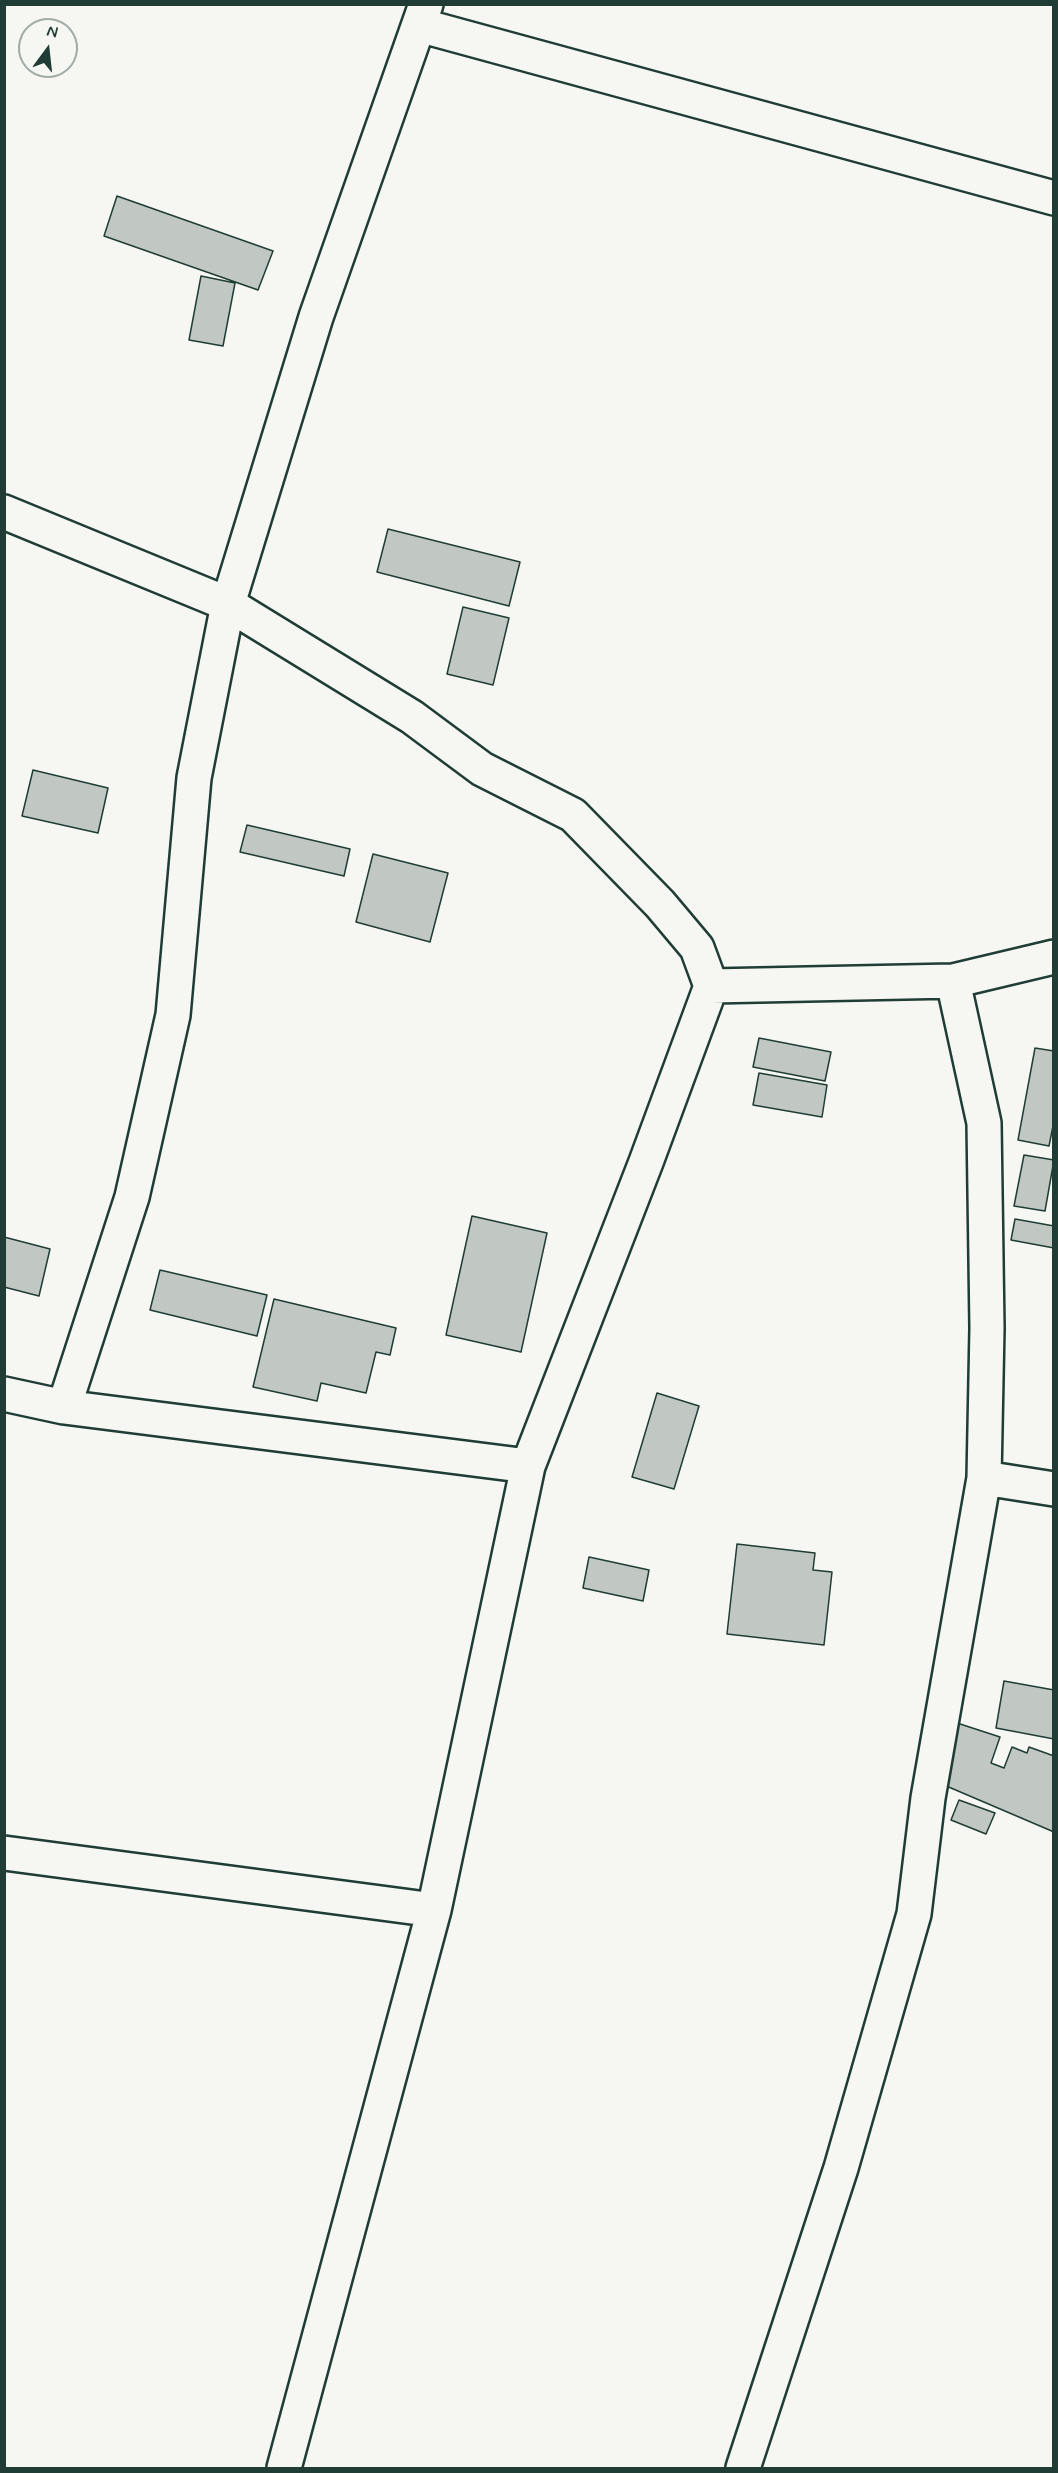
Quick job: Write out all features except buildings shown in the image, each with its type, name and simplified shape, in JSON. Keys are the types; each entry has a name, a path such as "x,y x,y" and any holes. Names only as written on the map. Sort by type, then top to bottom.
{"street":[{"path":"64,1407 132,1197 173,1016 194,778 228,604 316,317 423,15 1053,198"},
{"path":"4,513 228,604 411,717 482,769 573,815 660,904 697,948 711,986 528,1466 434,1910 284,2469"},
{"path":"711,986 953,981 1053,957"},
{"path":"742,2469 841,2168 914,1914 928,1798 984,1478 987,1328 984,1123 953,981"},
{"path":"4,1394 64,1407 528,1466"},
{"path":"984,1478 1053,1489"},
{"path":"4,1853 434,1910"}]}
